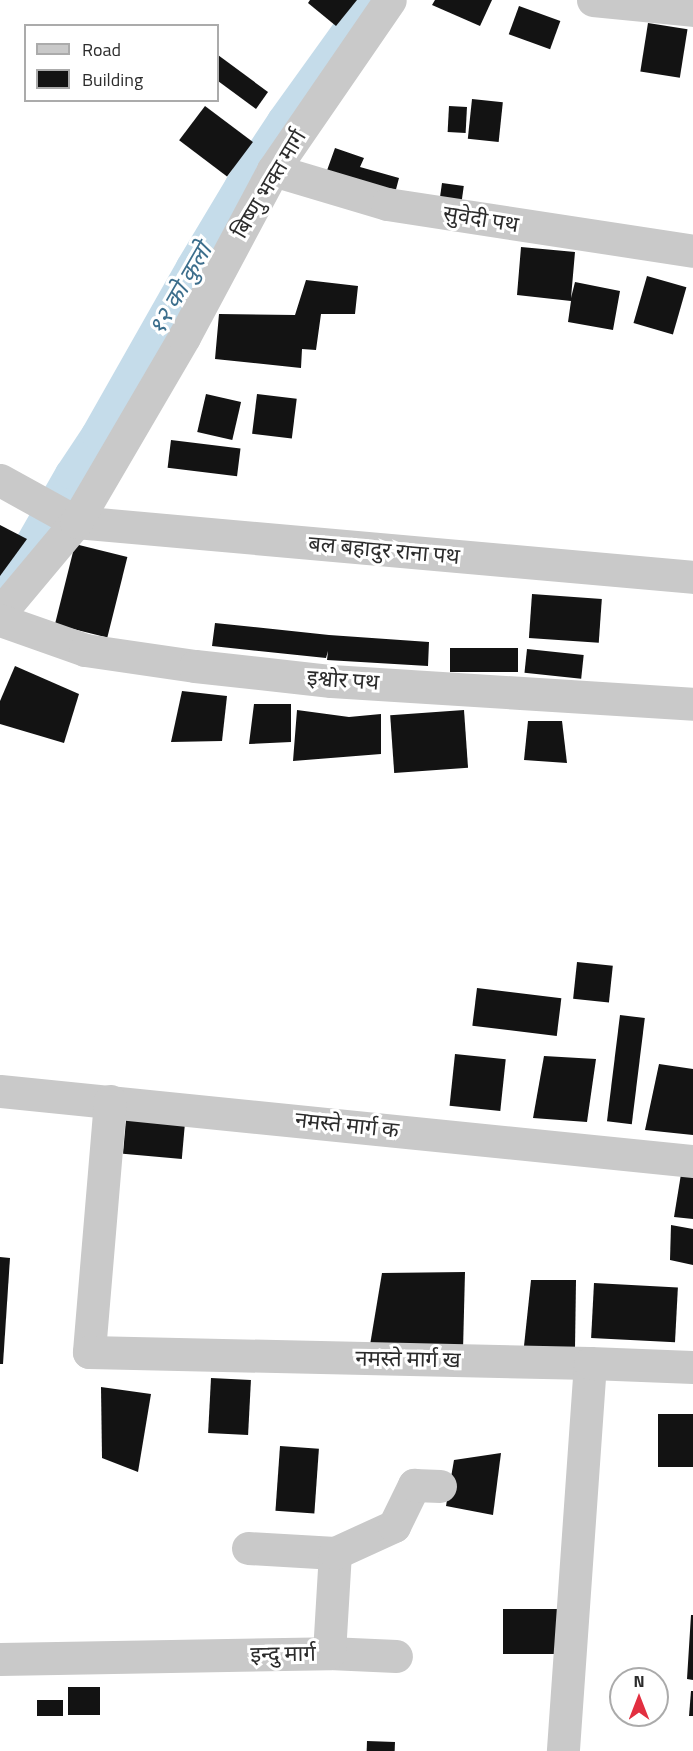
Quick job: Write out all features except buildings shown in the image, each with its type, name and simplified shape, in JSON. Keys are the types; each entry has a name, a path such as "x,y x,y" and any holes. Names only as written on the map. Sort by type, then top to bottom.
{"street":[{"name":"बिष्णु भक्त मार्ग","path":"0,613 76,522 184,337 273,170 390,0"},
{"path":"593,0 693,10"},
{"name":"सुवेदी पथ","path":"273,170 387,204 693,251"},
{"path":"5,483 76,522"},
{"name":"बल बहादुर राना पथ","path":"76,522 693,577"},
{"name":"इश्वोर पथ","path":"0,620 85,650 195,666 331,681 394,683 693,704"},
{"name":"नमस्ते मार्ग क","path":"0,1091 693,1161"},
{"name":"नमस्ते मार्ग ख","path":"110,1101 89,1352 590,1363"},
{"path":"563,1751 590,1363 693,1367"},
{"path":"248,1548 335,1553 394,1526 414,1485 440,1486"},
{"name":"इन्दु मार्ग","path":"0,1659 329,1653 335,1553"},
{"path":"329,1653 396,1656"}],"waterway":[{"name":"१२ को कुलो","path":"0,584 30,544 70,474 96,435 240,185 282,121 369,0"}]}
